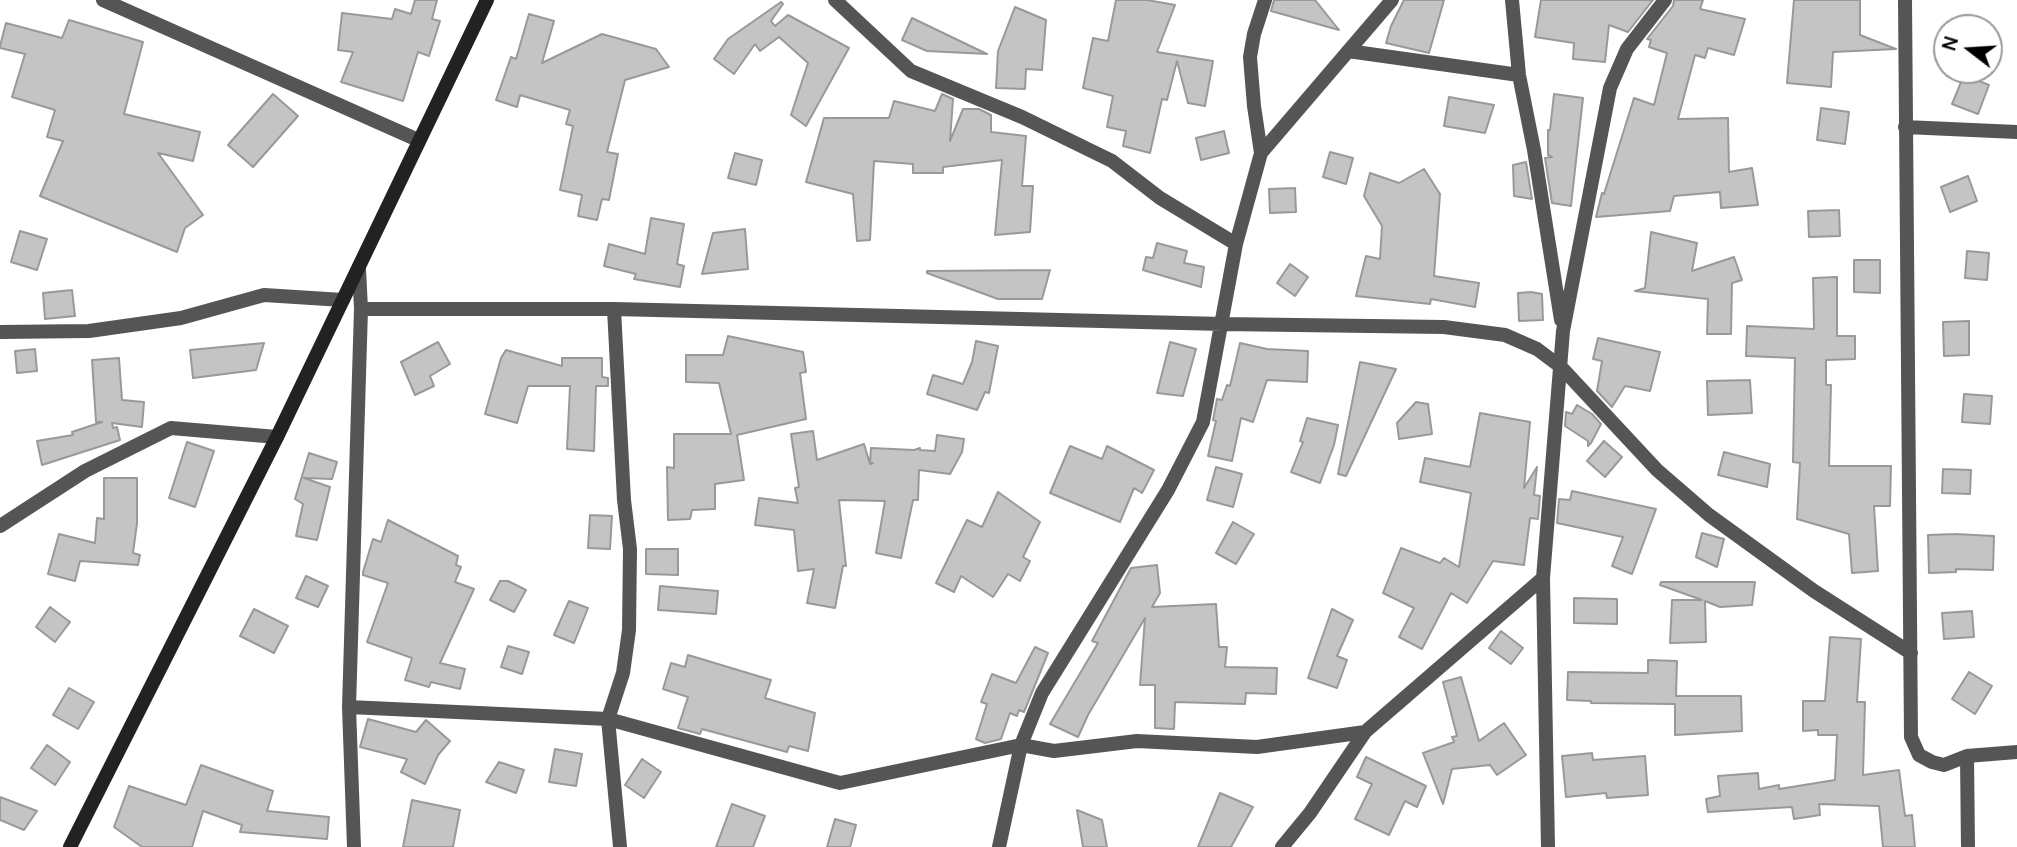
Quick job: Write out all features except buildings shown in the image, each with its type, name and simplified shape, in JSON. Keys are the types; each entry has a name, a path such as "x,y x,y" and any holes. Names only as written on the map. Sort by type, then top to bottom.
{"street":[{"path":"103,0 418,140"},
{"path":"70,847 277,437 487,0"},
{"path":"835,0 911,71 1022,117 1112,161 1160,198 1236,244"},
{"path":"999,847 1021,745 1042,694 1168,490 1203,422 1236,244 1261,153 1251,85 1250,57 1265,0"},
{"path":"1261,153 1392,0"},
{"path":"1512,0 1519,75 1563,331"},
{"path":"1548,847 1543,578 1563,331 1610,88 1627,50 1665,0"},
{"path":"1905,0 1911,737 1919,755 1944,765 1967,756 2017,752"},
{"path":"1348,51 1519,75"},
{"path":"1905,127 2017,132"},
{"path":"354,847 349,707 359,269"},
{"path":"0,332 10,334 102,329 181,318 264,295 343,300"},
{"path":"360,309 614,309 1444,327 1505,335 1537,349 1561,367 1657,470 1709,515 1814,591 1912,653"},
{"path":"614,309 624,500 630,549 629,630 623,673 608,719 620,847"},
{"path":"0,526 85,471 171,428 277,437"},
{"path":"1282,847 1310,813 1365,732 1543,578"},
{"path":"349,707 608,719 840,783 1021,745 1054,751 1137,741 1256,747 1365,732"},
{"path":"1967,756 1968,847"}]}
